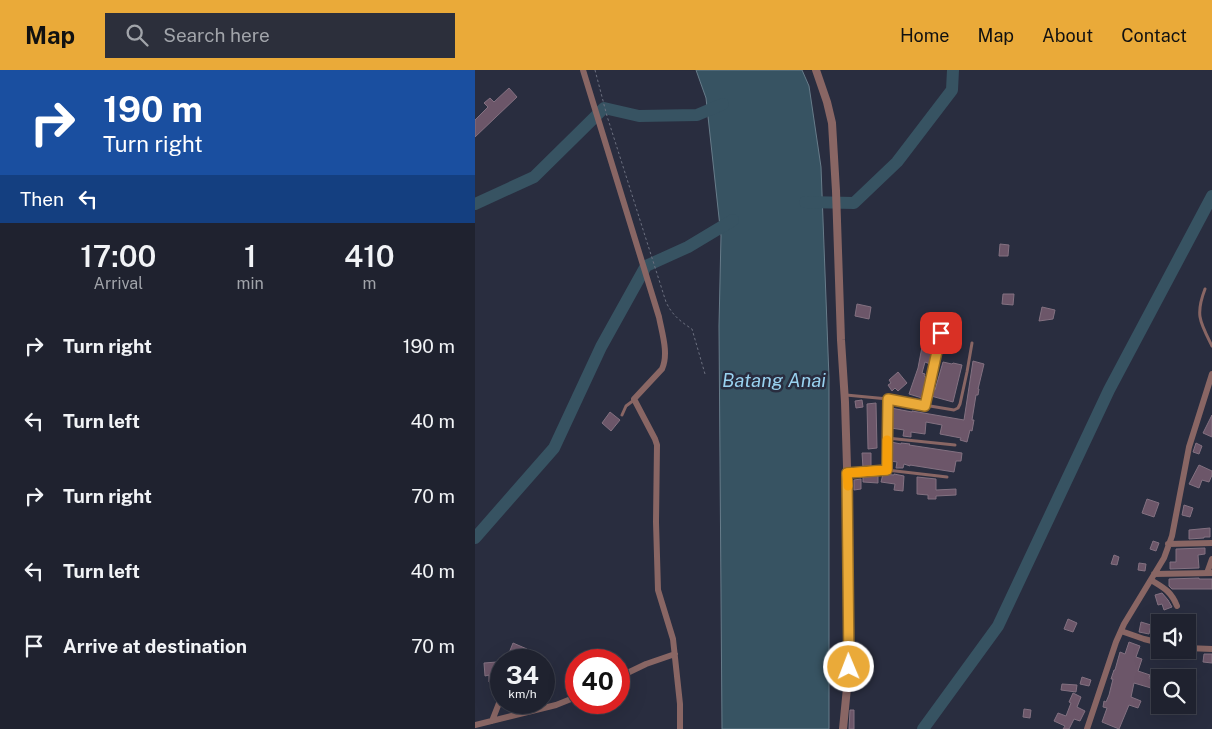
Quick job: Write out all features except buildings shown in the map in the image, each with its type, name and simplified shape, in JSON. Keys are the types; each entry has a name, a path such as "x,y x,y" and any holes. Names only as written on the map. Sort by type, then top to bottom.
{"street":[{"path":"583,70 659,317 665,359 664,364 658,374 634,399 657,445 655,522 658,590 673,639 680,704 680,729"},
{"path":"817,70 832,123 845,395 849,667 843,729"},
{"path":"1087,729 1116,642 1124,624 1164,558 1172,536 1189,447 1212,374"},
{"path":"1169,544 1212,543"},
{"path":"1153,577 1209,573 1212,559"},
{"path":"1153,577 1170,592 1177,606"},
{"path":"1121,631 1151,641"},
{"path":"1196,648 1212,649"},
{"path":"630,672 675,654"},
{"path":"475,725 555,706 565,702"},
{"path":"492,721 495,714"}],"lane":[{"path":"1205,289 1199,311 1201,322 1212,346"},
{"path":"925,406 941,333"},
{"path":"845,395 888,399 954,410 960,404 972,343"},
{"path":"622,415 626,406 634,399"},
{"path":"887,470 888,399"},
{"path":"887,438 955,445"},
{"path":"847,473 887,470 947,477"}],"path":[{"path":"595,70 607,116 661,286 670,310 681,322 692,329 705,374"}],"water":[{"name":"Batang Anai","path":"696,70 802,70 809,86 821,167 829,378 829,729 722,729 719,326 721,236 706,98"}],"waterway":[{"path":"805,202 854,203 897,162 952,90 953,70"},
{"path":"475,204 534,177 604,108 639,116 697,115 723,104"},
{"path":"923,729 998,626 1109,390 1212,196"},
{"path":"475,538 554,448 601,347 646,266 688,247 733,220"}],"slow traffic":[{"path":"848,486 847,473 887,470 887,440"}],"route":[{"path":"849,667 847,473 887,470 888,399 925,406 941,333"}]}
